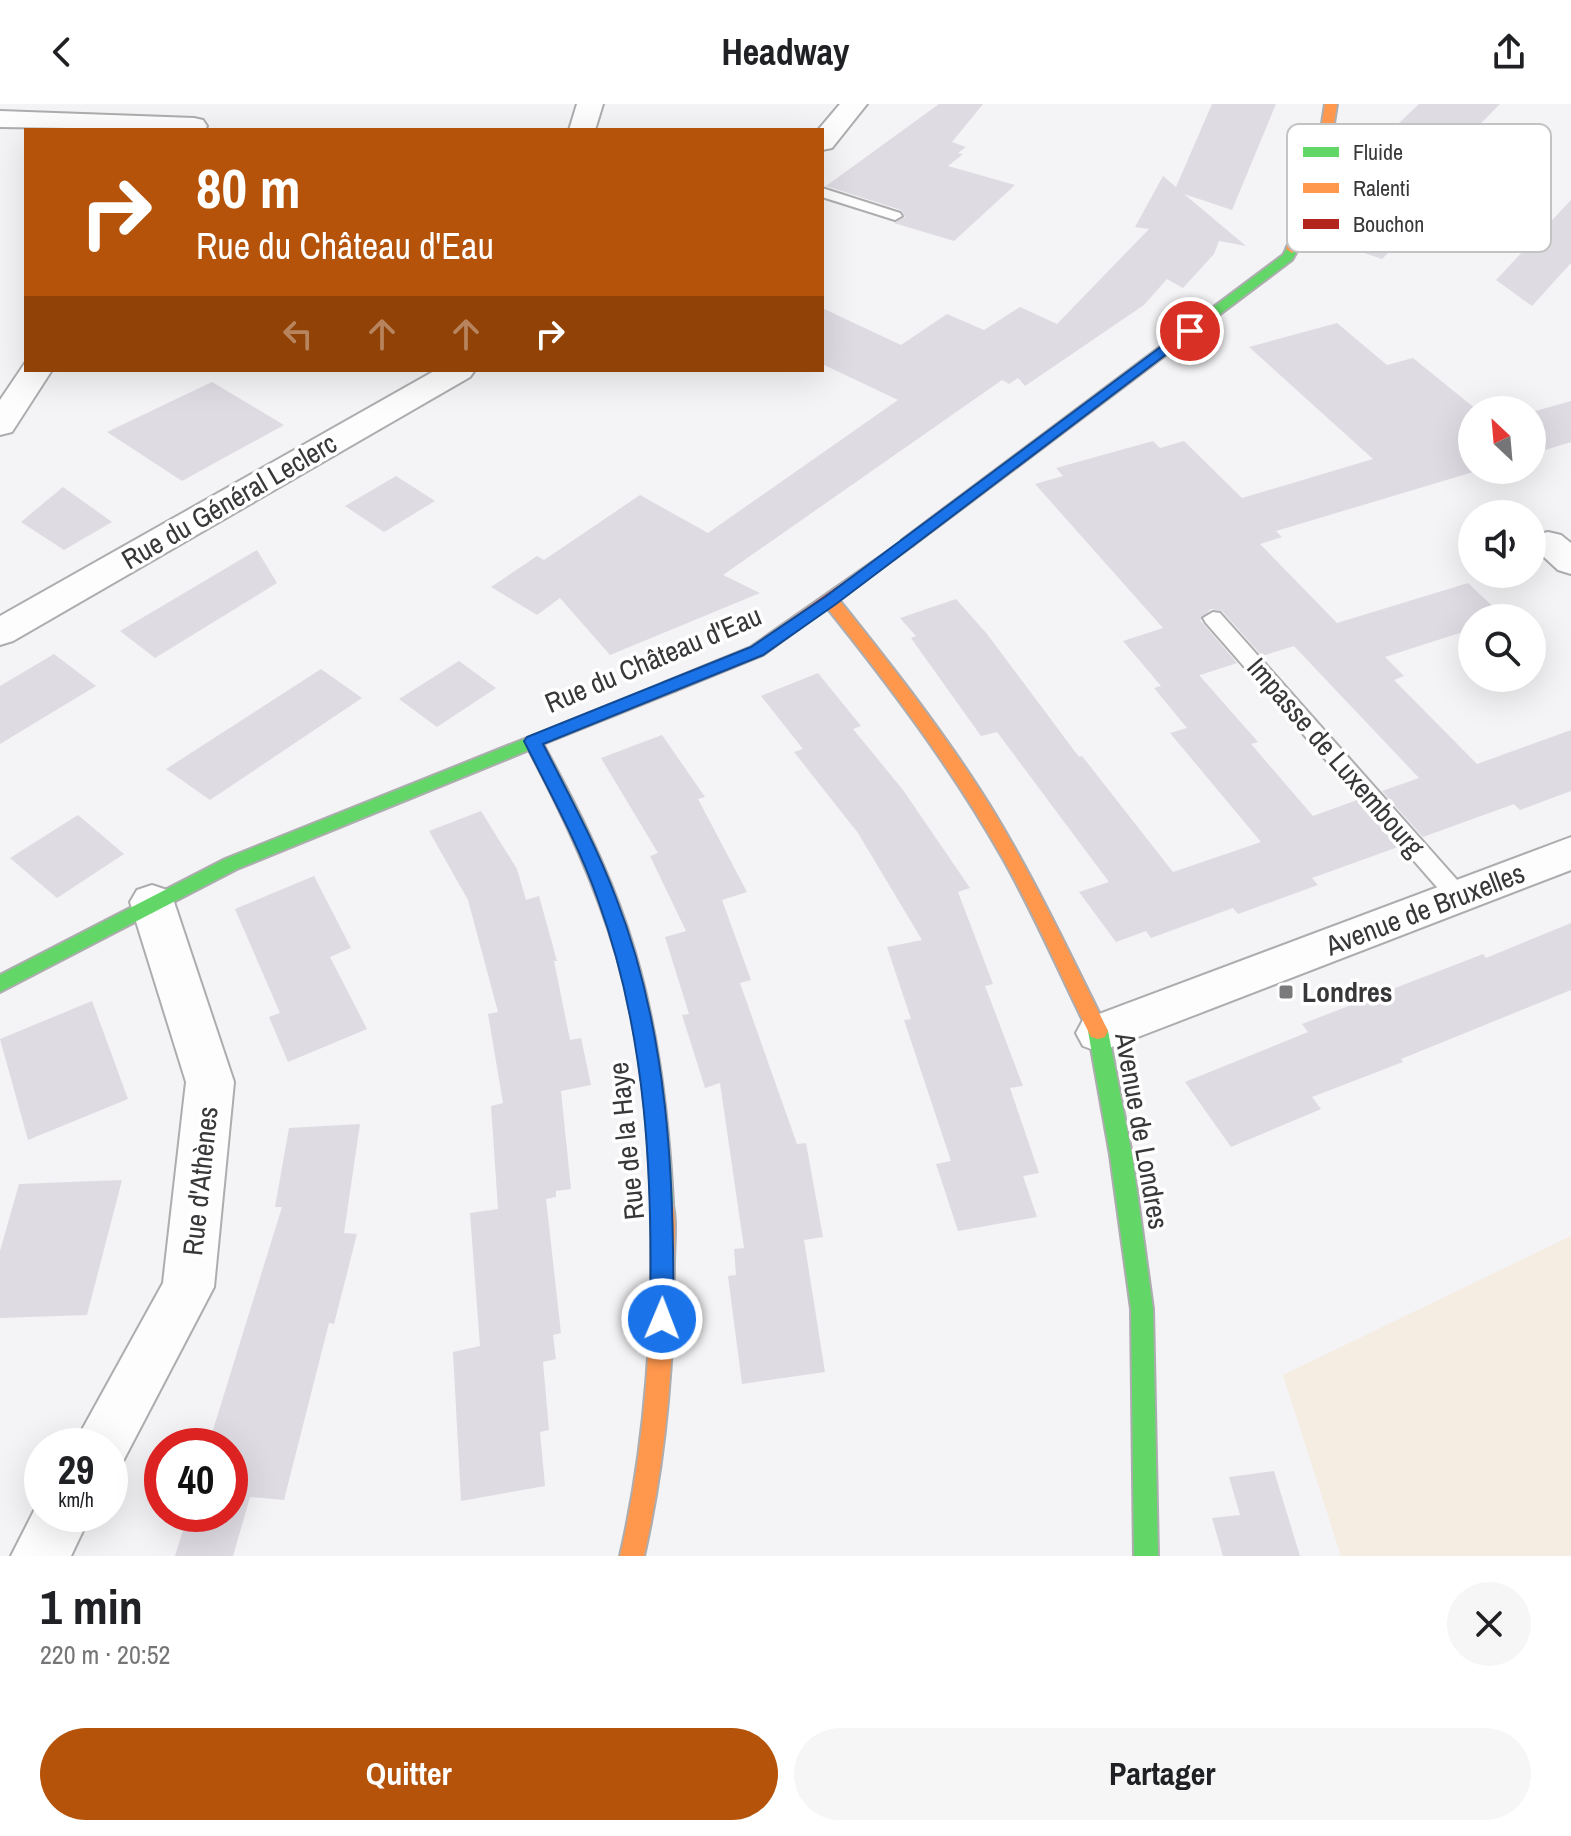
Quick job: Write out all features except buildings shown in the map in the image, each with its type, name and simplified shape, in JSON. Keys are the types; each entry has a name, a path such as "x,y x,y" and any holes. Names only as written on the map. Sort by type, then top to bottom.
{"street":[{"path":"583,128 590,104"},
{"path":"824,140 854,104"},
{"name":"Rue du Château d'Eau","path":"1328,124 1331,104"},
{"path":"0,119 198,120"},
{"name":"Rue du Château d'Eau","path":"0,984 152,902 231,864 757,651 830,600 1288,257 1290,252"},
{"path":"0,425 35,372"},
{"name":"Rue du Général Leclerc","path":"0,632 455,372"},
{"name":"Avenue de Londres","path":"830,600 882,664 1008,851 1099,1033 1121,1155 1142,1309 1146,1556"},
{"name":"Rue de la Haye","path":"533,741 574,817 608,901 635,990 652,1085 663,1211 661,1346 642,1523 632,1556"},
{"name":"Avenue de Bruxelles","path":"1099,1033 1571,853"},
{"name":"Rue d'Athènes","path":"111,1428 188,1287 210,1082 152,902"},
{"path":"40,1556 53,1532"}],"lane":[{"path":"824,193 895,216"},
{"name":"Impasse de Luxembourg","path":"1213,618 1458,896"}],"shaded area":[{"path":"1571,1236 1571,1556 1341,1556 1283,1375"}],"traffic: fast":[{"path":"907,543 1288,257 1290,252"},
{"path":"0,984 231,864 669,687"},
{"path":"533,741 589,854 627,958 650,1062 662,1203"},
{"path":"1098,1031 1121,1155 1142,1309 1146,1556"}],"traffic: slow":[{"path":"1328,124 1331,104"},
{"path":"830,600 924,722 988,817 1031,894 1098,1031"},
{"path":"632,1556 649,1470 659,1381 663,1292 662,1203"}],"traffic: jam":[{"path":"669,687 757,651 907,543"}],"place":[{"name":"Londres","path":"1286,992"}],"route":[{"path":"662,1319 663,1211 652,1085 635,990 608,901 574,817 533,741 757,651 1190,331"}]}
